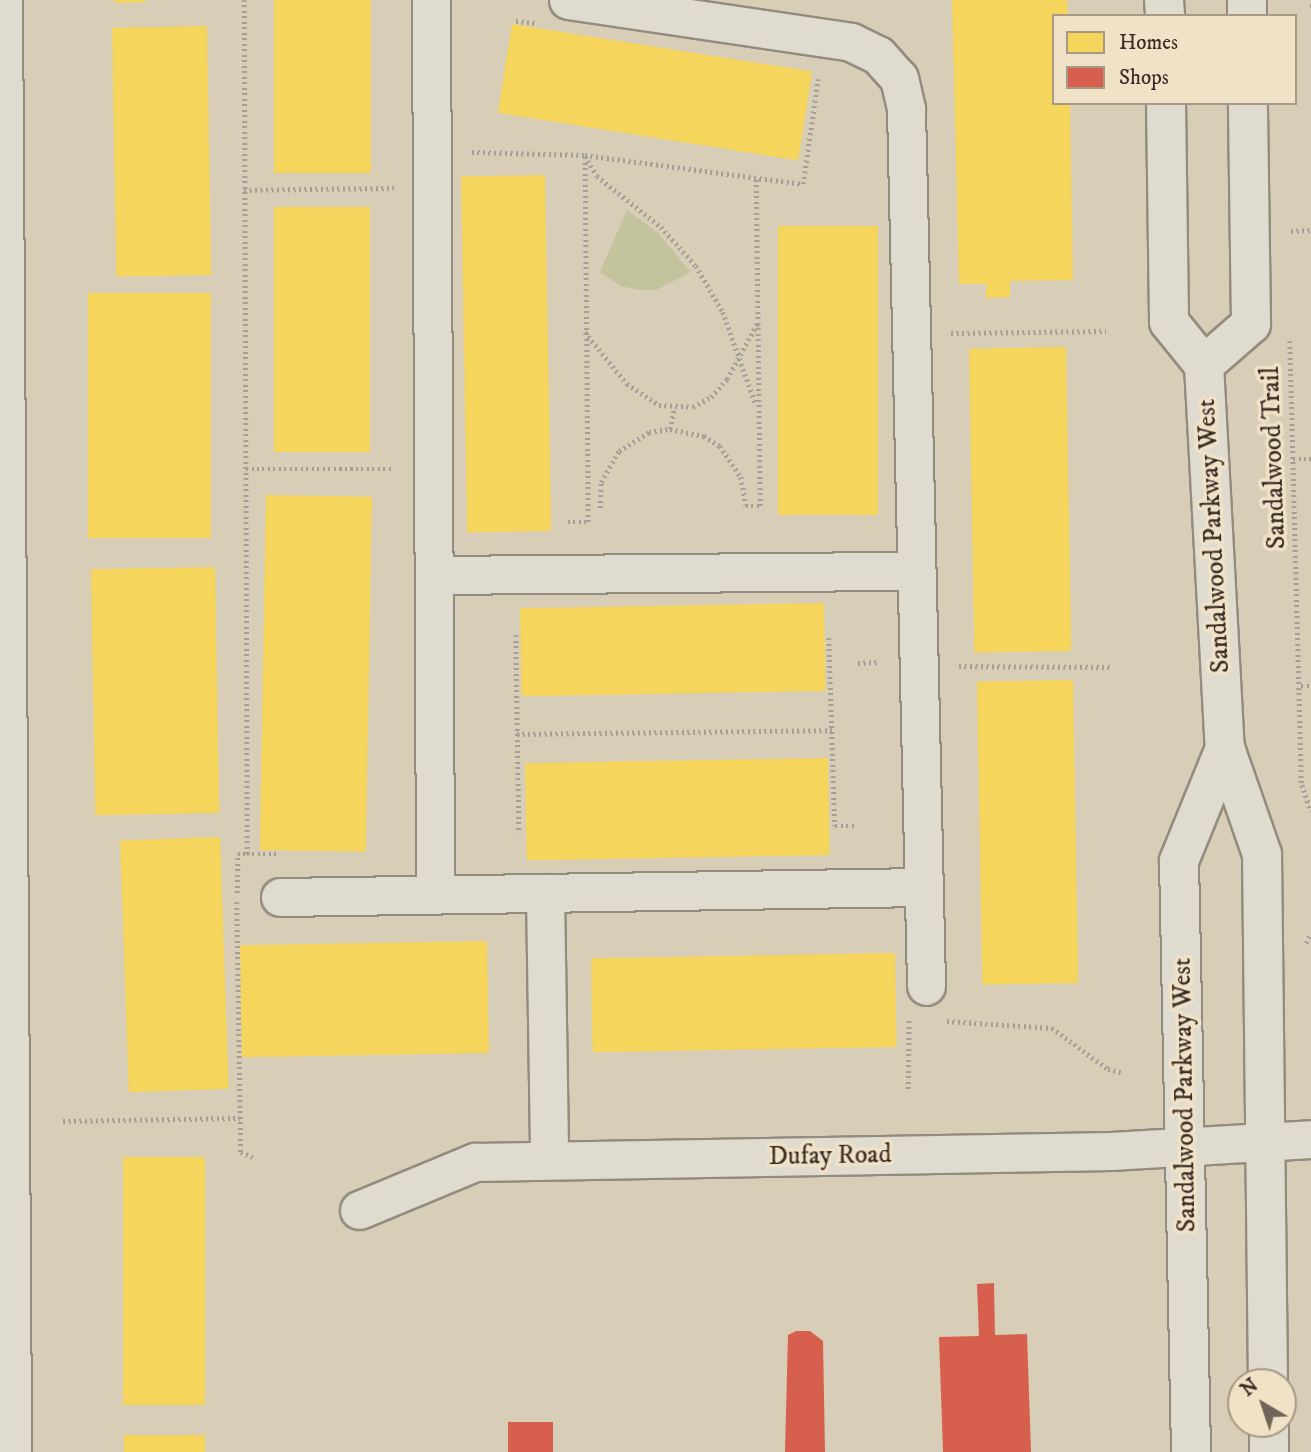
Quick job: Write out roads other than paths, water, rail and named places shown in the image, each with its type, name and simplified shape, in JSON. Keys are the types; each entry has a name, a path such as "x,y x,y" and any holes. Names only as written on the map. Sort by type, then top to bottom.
{"main road":[{"name":"Sandalwood Parkway West","path":"1166,105 1169,323 1204,365 1225,748 1262,854 1268,1368"},
{"name":"Sandalwood Parkway West","path":"1204,365 1251,324 1248,105"},
{"name":"Sandalwood Parkway West","path":"1191,1452 1187,1146 1179,861 1225,748"}],"street":[{"path":"3,0 4,891 12,1452"},
{"path":"431,0 435,894"},
{"path":"568,0 851,43 878,55 899,78 906,109 914,571 927,1008"},
{"path":"433,575 914,571"},
{"path":"280,897 924,887"},
{"path":"545,893 549,1160"},
{"name":"Dufay Road","path":"359,1210 475,1162 1187,1146 1311,1139"}]}
